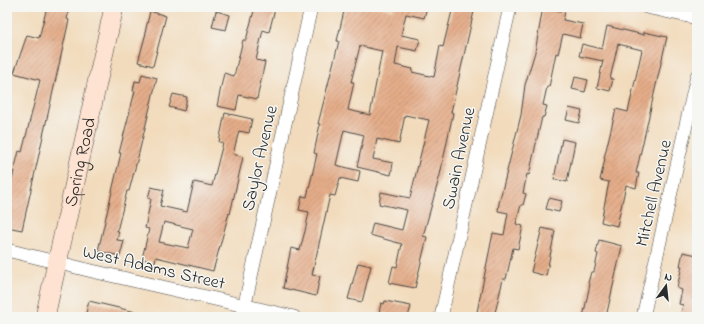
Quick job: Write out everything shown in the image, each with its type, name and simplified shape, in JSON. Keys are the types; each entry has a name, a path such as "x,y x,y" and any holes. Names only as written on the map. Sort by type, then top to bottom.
{"street":[{"name":"Spring Road","path":"45,317 114,7"},
{"name":"Saylor Avenue","path":"244,311 310,7"},
{"name":"Swain Avenue","path":"441,317 510,7"},
{"path":"646,7 697,18"},
{"name":"Mitchell Avenue","path":"643,317 697,76"},
{"name":"West Adams Street","path":"7,250 244,311 294,317"}],"building":[{"path":"47,7 70,7 67,19 69,20 22,230 7,227 7,178 12,179 19,151 22,152 40,80 14,73 27,35 39,38"},
{"path":"255,7 275,9 269,32 263,30 256,60 265,62 257,99 239,95 236,110 217,106 224,73 234,76 243,40 246,40"},
{"path":"345,7 380,7 393,10 394,7 427,7 424,18 406,14 401,35 420,39 417,51 398,47 395,65 413,69 412,72 434,77 440,46 443,47 453,7 475,7 451,112 453,113 440,175 423,236 427,237 415,288 389,283 393,266 397,267 402,244 370,235 373,223 402,230 407,210 379,204 381,192 410,198 429,120 405,115 399,144 377,139 373,159 393,163 391,175 357,167 364,135 344,130 336,165 360,171 358,182 340,178 335,196 330,195 312,275 320,276 316,296 283,288 291,248 300,250 306,227 309,212 299,210 302,196 307,197 317,154 314,153 320,124 318,124 339,41 337,41","holes":["360,46 382,51 370,115 348,110 354,82 351,82"]},
{"path":"543,7 565,12 563,20 583,24 580,38 563,34 558,54 556,53 549,87 547,87 543,105 547,106 544,117 542,117 529,175 527,174 523,193 526,194 523,205 521,205 516,224 523,226 518,249 513,248 506,279 503,279 494,317 476,317 493,233 504,235 508,213 498,211 499,203 521,115 525,85 535,52"},
{"path":"150,11 166,16 153,66 138,62"},
{"path":"216,11 230,15 226,30 212,27"},
{"path":"607,26 644,35 644,32 667,37 636,173 639,173 636,188 626,185 617,226 601,222 609,182 600,180 616,109 628,112 642,50 618,44 610,79 613,79 610,91 597,88 603,61 579,56 582,44 602,49"},
{"path":"142,74 157,78 138,157 129,191 127,191 117,231 119,231 117,240 124,241 120,256 98,251 121,153 119,153 135,91 133,91 135,81 140,82"},
{"path":"575,77 588,80 585,92 572,89"},
{"path":"173,94 187,97 184,111 169,107"},
{"path":"569,108 582,111 579,123 566,120"},
{"path":"225,113 252,119 249,133 239,131 233,154 243,157 230,214 229,213 213,271 156,257 155,262 142,259 149,229 145,228 151,199 148,198 151,187 164,190 160,206 187,212 194,182 212,186 223,143 219,142","holes":["164,222 193,229 188,248 159,242"]},
{"path":"562,139 575,142 567,182 554,179"},
{"path":"549,198 562,201 559,212 546,209"},
{"path":"542,228 555,231 546,276 531,272"},
{"path":"599,240 622,246 606,317 583,317 590,284 588,283 591,272 594,272"},
{"path":"683,252 697,255 697,317 680,317 683,305 679,304 682,290 677,288 682,266 680,266"},
{"path":"358,263 371,266 362,302 348,299"},
{"path":"89,301 140,313 139,317 85,317"},
{"path":"385,301 411,306 408,317 397,317 379,313 381,303 384,304"}]}
